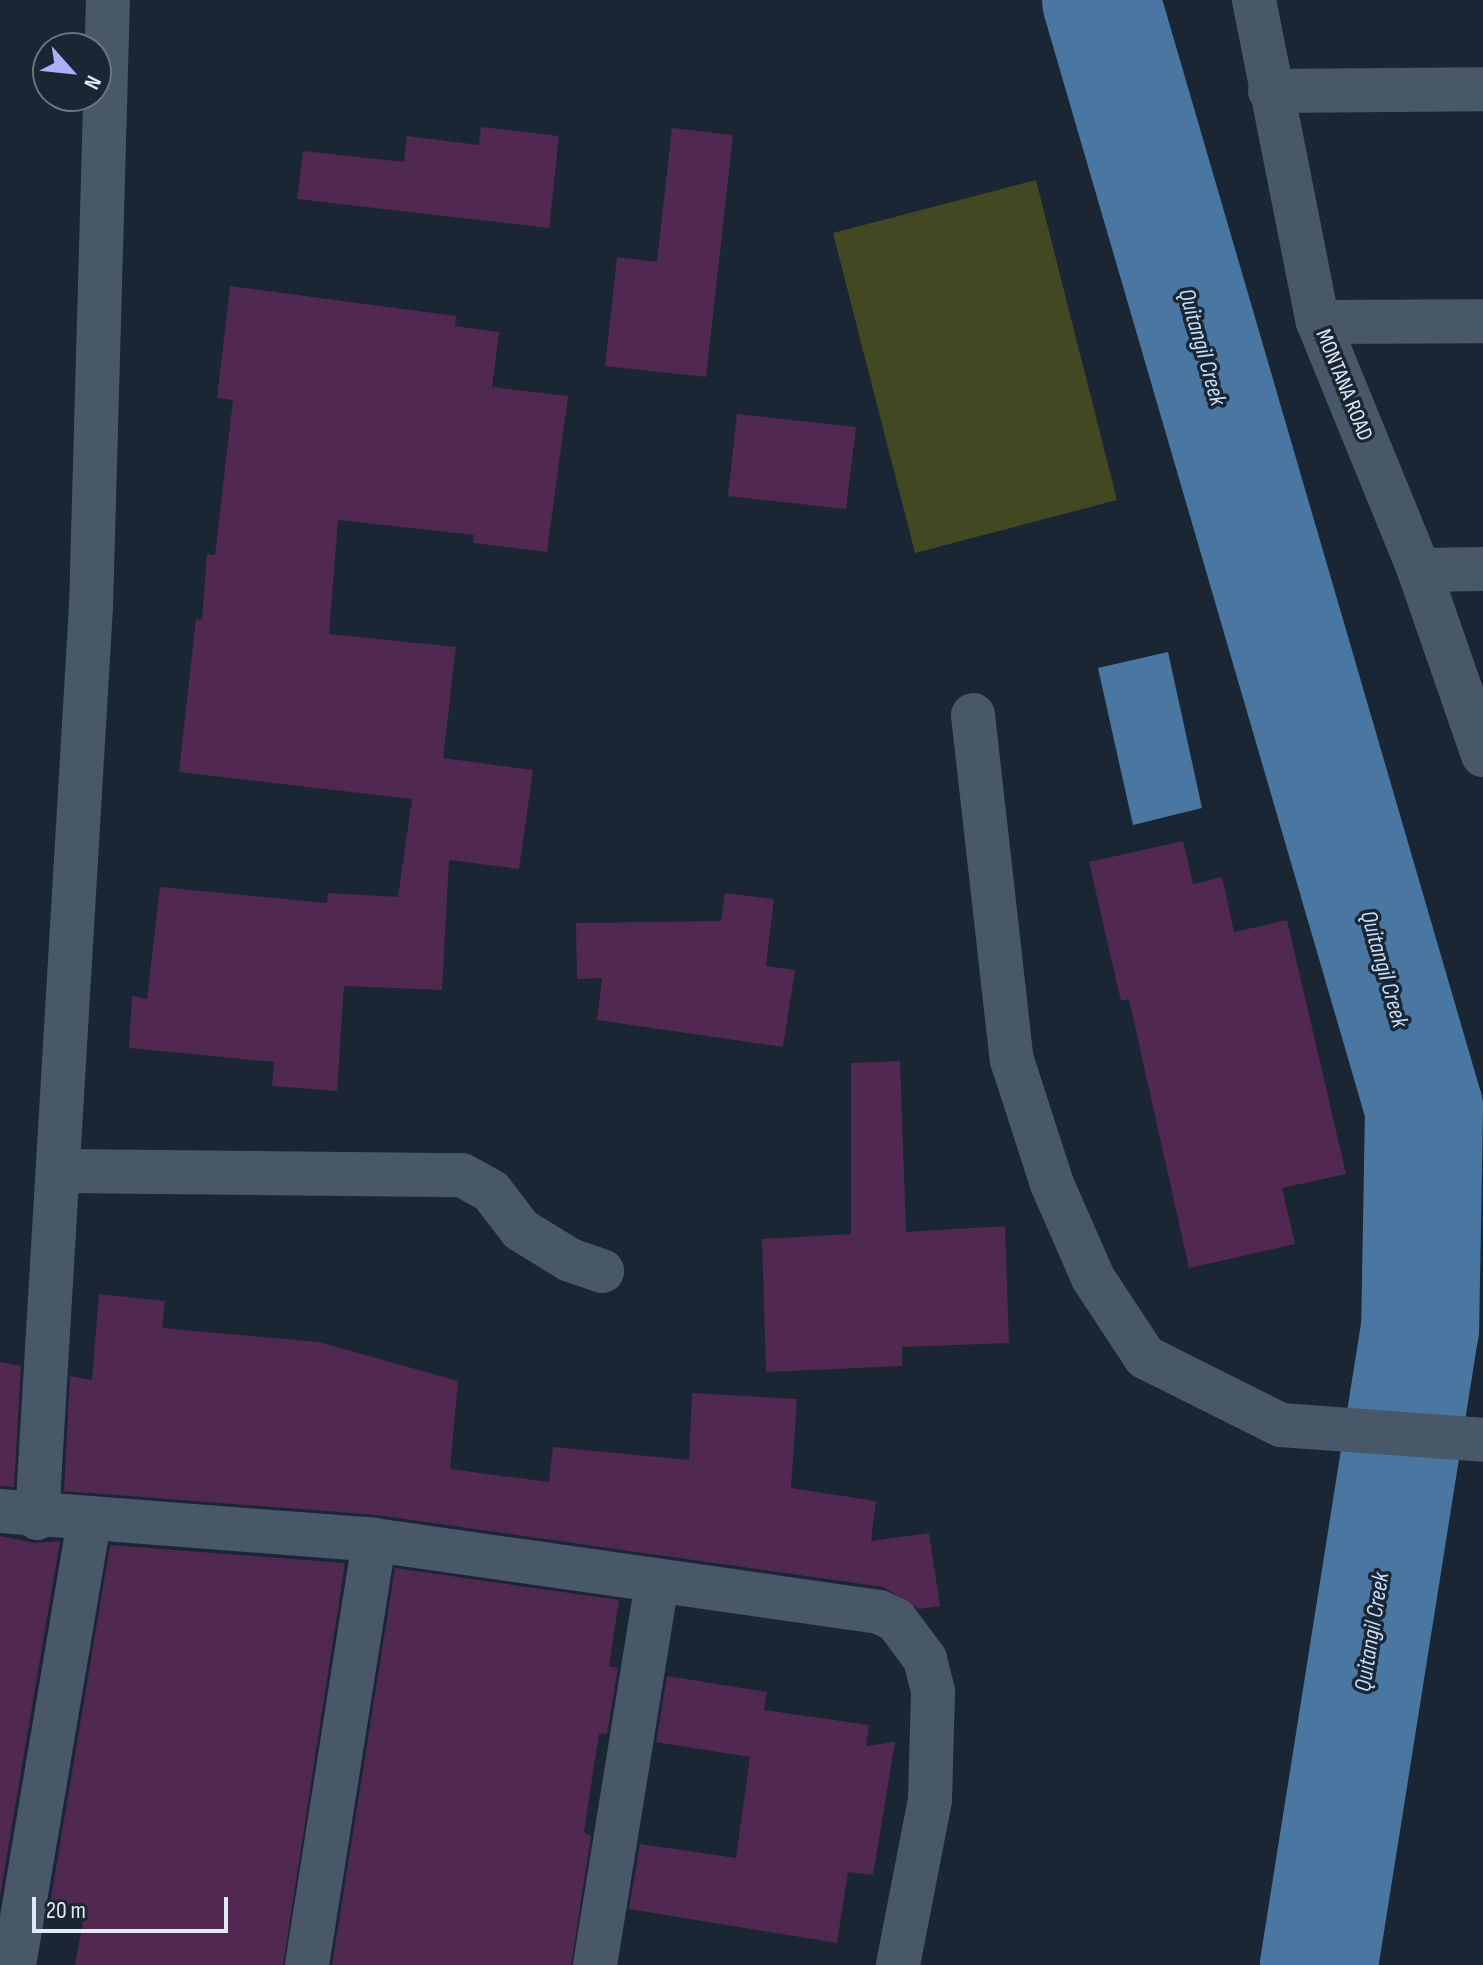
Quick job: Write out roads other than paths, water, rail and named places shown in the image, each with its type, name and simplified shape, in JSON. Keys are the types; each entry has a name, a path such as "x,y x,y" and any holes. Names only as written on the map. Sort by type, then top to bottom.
{"street":[{"path":"108,0 91,607 61,1171 19,1515 374,1540 657,1583 879,1612 896,1620 925,1659 933,1692 930,1800 898,1965"},
{"name":"MONTANA ROAD","path":"1254,0 1318,322 1419,570 1483,755"},
{"path":"1270,91 1483,89"},
{"path":"1318,322 1483,321"},
{"path":"1419,570 1483,569"},
{"path":"973,715 1012,1060 1052,1184 1093,1278 1145,1357 1228,1402 1281,1425 1483,1440"},
{"path":"61,1171 462,1175 491,1191 521,1230 570,1260 602,1271"},
{"path":"14,1965 89,1520"},
{"path":"307,1965 374,1540"},
{"path":"595,1965 657,1583"}],"water":[{"path":"1168,652 1202,808 1133,825 1098,668"}],"waterway":[{"name":"Quitangil Creek","path":"1101,0 1424,1108 1420,1328 1319,1965"}]}
